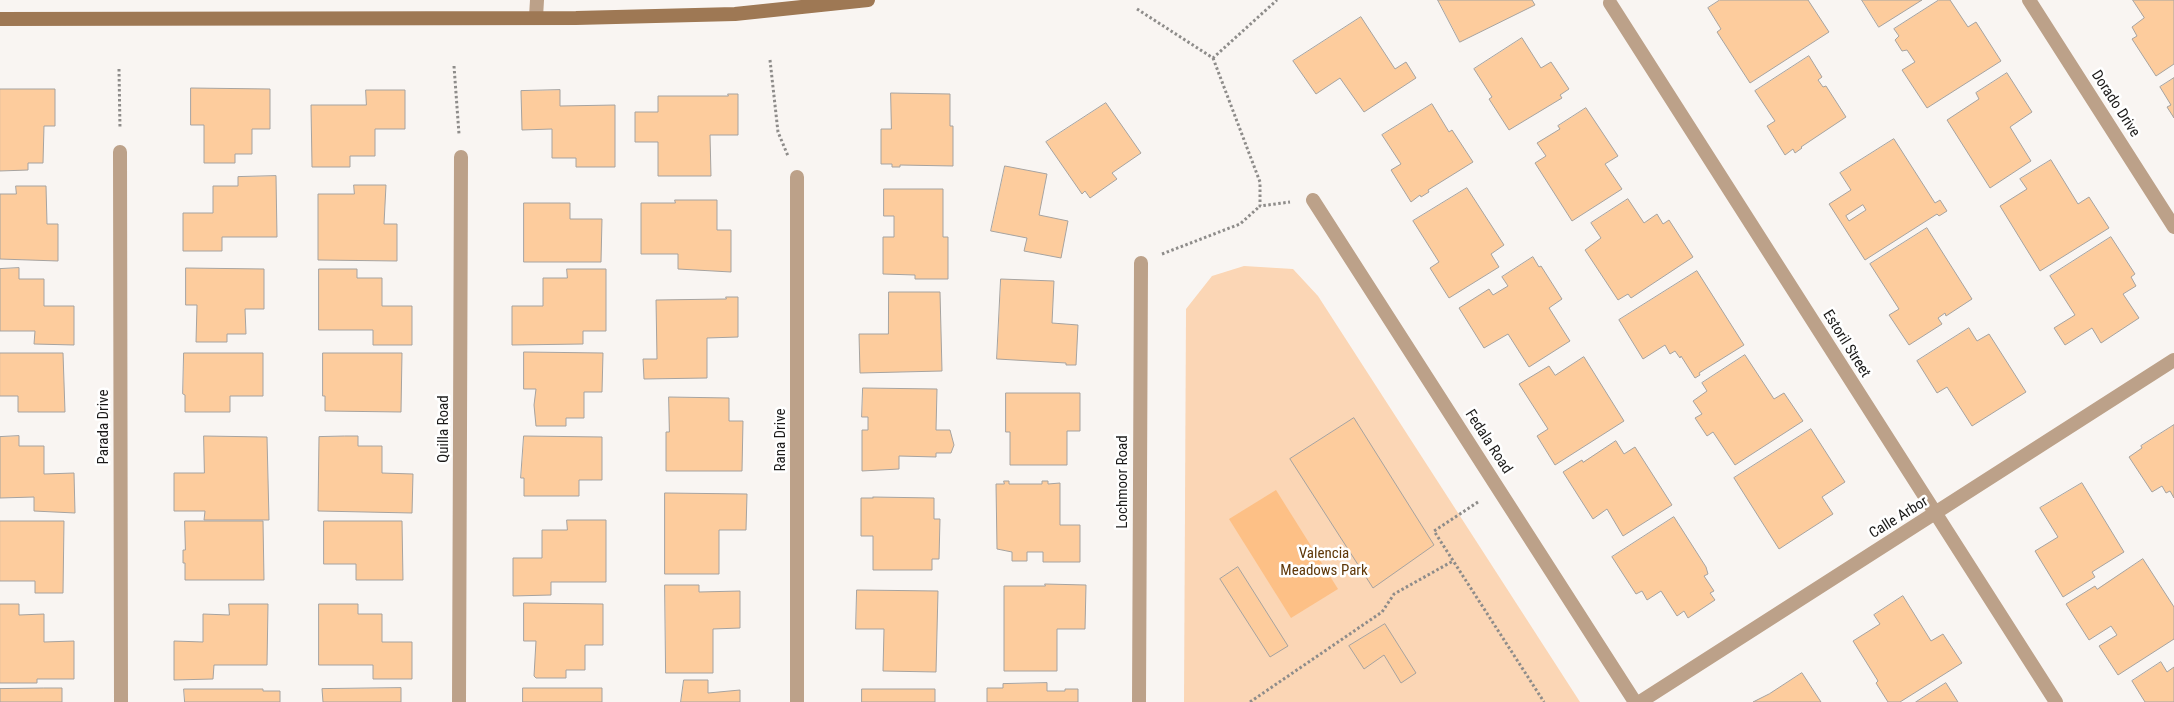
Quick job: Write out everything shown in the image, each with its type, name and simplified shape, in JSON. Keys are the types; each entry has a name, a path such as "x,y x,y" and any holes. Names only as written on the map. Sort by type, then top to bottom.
{"main road":[{"path":"0,19 576,18 735,14 868,0"}],"street":[{"path":"536,17 537,0"},
{"name":"Dorado Drive","path":"2029,0 2174,226"},
{"name":"Estoril Street","path":"1610,3 2056,702"},
{"name":"Parada Drive","path":"120,152 121,702"},
{"name":"Quilla Road","path":"459,702 461,157"},
{"name":"Rana Drive","path":"798,177 798,702"},
{"name":"Fedala Road","path":"1313,200 1634,702"},
{"name":"Lochmoor Road","path":"1139,702 1141,263"},
{"name":"Calle Arbor","path":"1640,702 2174,360"}],"path":[{"path":"1212,58 1276,0"},
{"path":"1136,9 1212,58 1260,182 1260,206"},
{"path":"770,60 778,132 798,177"},
{"path":"454,66 461,157"},
{"path":"119,69 120,152"},
{"path":"1141,263 1240,224 1260,206 1313,200"},
{"path":"1499,489 1434,530 1544,702"},
{"path":"1250,702 1382,612 1394,594 1454,561"}],"green space":[{"name":"Valencia Meadows Park","path":"1244,266 1293,269 1318,296 1580,702 1184,702 1186,309 1212,276"}],"shaded area":[{"path":"1276,490 1338,589 1291,618 1229,519"}],"building":[{"path":"1438,0 1532,0 1535,5 1460,42"},
{"path":"1720,0 1808,0 1829,32 1750,83 1717,32 1721,29 1708,8"},
{"path":"1862,0 1922,0 1879,27"},
{"path":"1939,0 1950,0 1968,27 1976,22 2001,61 1927,108 1902,70 1915,62 1907,50 1902,51 1895,40 1899,36 1894,29"},
{"path":"2133,0 2174,0 2174,64 2156,76 2132,39 2137,36 2132,27 2144,18"},
{"path":"1361,17 1395,69 1406,62 1416,78 1364,112 1340,78 1316,94 1293,61"},
{"path":"1522,38 1541,68 1551,62 1569,89 1560,95 1562,98 1509,130 1489,99 1492,97 1474,69"},
{"path":"1809,56 1822,77 1818,80 1823,87 1826,86 1846,117 1795,153 1793,149 1785,155 1767,126 1775,121 1755,91"},
{"path":"2007,73 2032,112 2010,127 2031,161 1990,188 1947,120 1979,99 1976,93"},
{"path":"2174,78 2174,118 2167,107 2171,105 2160,87"},
{"path":"191,88 270,89 270,129 252,129 252,154 235,154 235,163 204,163 204,125 191,125"},
{"path":"0,89 55,89 55,126 44,126 43,163 28,163 28,170 0,171"},
{"path":"366,90 405,90 405,129 375,129 375,156 350,156 350,167 312,167 311,105 366,105"},
{"path":"560,90 560,106 615,105 615,167 576,167 576,158 552,158 552,129 522,130 521,91"},
{"path":"891,93 950,94 950,126 953,126 953,166 900,165 900,167 892,167 892,164 881,164 881,129 891,129"},
{"path":"728,94 738,94 738,135 710,135 711,176 658,176 658,142 635,142 635,112 658,112 658,96 728,96"},
{"path":"1106,103 1141,153 1112,173 1117,179 1090,198 1085,191 1082,194 1046,142"},
{"path":"1432,104 1449,132 1452,130 1473,162 1411,202 1391,170 1401,164 1382,135"},
{"path":"1586,108 1618,156 1605,164 1622,189 1572,221 1535,163 1546,156 1537,143 1560,129 1558,126"},
{"path":"1894,139 1935,203 1940,200 1947,211 1939,216 1937,214 1865,260 1829,204 1851,190 1840,173","holes":["1863,205 1866,210 1849,221 1846,216"]},
{"path":"2051,160 2078,204 2089,197 2109,228 2040,271 2000,206 2027,189 2020,179"},
{"path":"1005,166 1047,174 1039,215 1068,221 1061,258 1024,251 1027,238 991,231"},
{"path":"276,176 277,237 222,237 222,251 183,251 183,213 213,213 213,186 238,186 238,177"},
{"path":"354,185 386,185 384,224 397,224 397,261 318,260 318,194 354,194"},
{"path":"16,186 46,186 47,224 58,224 58,261 0,259 0,194 16,194"},
{"path":"1467,188 1504,245 1491,254 1499,267 1449,298 1430,268 1439,262 1413,221"},
{"path":"884,189 943,189 943,237 948,237 948,279 915,279 915,275 883,274 883,237 894,237 894,216 884,216"},
{"path":"1628,199 1644,223 1657,214 1663,224 1669,220 1693,257 1631,298 1628,294 1618,300 1585,250 1601,238 1591,223"},
{"path":"675,200 717,200 717,230 731,230 731,272 678,269 678,254 641,254 641,203 675,203"},
{"path":"524,203 570,203 570,219 602,219 601,262 524,262"},
{"path":"1927,228 1972,299 1946,316 1945,313 1938,318 1942,324 1909,345 1889,315 1899,309 1870,264"},
{"path":"2111,237 2135,274 2131,277 2136,286 2123,294 2139,318 2101,343 2092,328 2065,345 2054,328 2075,315 2050,276"},
{"path":"1533,257 1562,299 1549,308 1570,341 1529,367 1508,334 1484,348 1459,308 1489,289 1493,295 1508,286 1502,277"},
{"path":"19,268 19,279 44,279 44,306 74,306 74,345 34,344 35,331 0,331 0,269"},
{"path":"186,268 264,269 264,309 245,309 246,334 227,334 227,342 196,342 197,305 186,305"},
{"path":"319,269 357,269 357,278 382,278 382,306 412,306 412,345 373,345 373,330 319,330"},
{"path":"567,269 606,269 606,331 583,331 583,344 512,345 512,306 543,306 543,278 567,278"},
{"path":"1697,271 1744,345 1699,373 1700,375 1695,378 1681,356 1680,358 1675,351 1670,354 1665,345 1643,359 1619,320"},
{"path":"1001,279 1054,281 1052,323 1078,325 1076,365 997,359"},
{"path":"889,292 940,292 942,371 860,373 859,334 888,334"},
{"path":"726,297 738,297 738,337 707,338 707,378 644,379 643,359 657,359 656,300 726,299"},
{"path":"1969,328 1977,341 1989,334 2026,392 1972,426 1947,387 1937,393 1917,361"},
{"path":"524,352 603,353 602,392 584,392 584,418 566,418 566,426 536,426 534,405 536,389 524,389"},
{"path":"0,353 63,353 65,412 18,412 18,396 0,396"},
{"path":"184,353 263,353 263,396 230,396 230,412 185,412 185,395 183,394"},
{"path":"323,353 402,353 401,412 325,411"},
{"path":"1745,355 1774,399 1784,393 1803,421 1735,465 1713,432 1707,436 1695,418 1702,414 1693,401 1707,391 1702,383"},
{"path":"1584,357 1624,421 1555,465 1537,436 1548,429 1519,384 1549,366 1555,375"},
{"path":"863,388 937,389 936,430 950,430 954,445 951,453 936,453 936,457 899,456 899,469 862,471 862,430 868,430 868,417 862,417"},
{"path":"1006,393 1080,393 1080,431 1067,431 1067,465 1010,465 1010,432 1006,432"},
{"path":"669,397 729,398 729,421 743,421 742,471 666,471 666,432 669,432"},
{"path":"1354,418 1434,545 1373,588 1290,459"},
{"path":"2174,425 2174,498 2170,491 2166,493 2162,486 2152,492 2129,457 2142,448 2141,446"},
{"path":"1811,429 1845,482 1822,497 1833,514 1779,549 1734,478"},
{"path":"19,436 19,446 44,446 44,474 74,473 75,513 34,511 34,497 0,498 0,437"},
{"path":"204,436 267,437 269,520 204,520 205,511 174,511 174,473 204,473"},
{"path":"358,436 358,446 382,446 382,473 413,474 412,513 318,511 319,437"},
{"path":"524,436 602,437 602,480 579,480 579,496 524,496 524,478 521,478"},
{"path":"1616,441 1624,454 1635,447 1672,505 1623,536 1607,509 1593,519 1563,472"},
{"path":"1004,481 1009,481 1009,484 1042,484 1042,481 1048,481 1048,484 1060,483 1060,525 1080,525 1080,562 1043,562 1043,552 1027,552 1027,561 1012,561 1012,552 997,549 996,484 1004,484"},
{"path":"2082,483 2124,552 2092,572 2095,577 2063,597 2035,551 2058,537 2040,508"},
{"path":"665,493 747,494 746,530 719,530 719,574 665,574"},
{"path":"861,498 934,498 934,519 940,519 939,559 932,559 932,570 873,570 873,536 861,536"},
{"path":"1674,517 1706,567 1708,574 1704,576 1714,591 1710,593 1715,600 1688,618 1684,611 1677,616 1661,591 1647,600 1642,591 1636,594 1612,557"},
{"path":"567,520 606,520 606,582 551,582 551,595 513,596 513,558 542,558 542,530 567,530"},
{"path":"0,521 64,521 63,593 35,593 35,581 0,581"},
{"path":"185,521 263,521 264,580 185,580 183,550 185,550"},
{"path":"324,521 402,521 403,580 356,580 356,564 324,564"},
{"path":"2143,559 2174,607 2174,639 2118,675 2099,646 2117,635 2111,626 2089,640 2066,604 2095,586 2097,589"},
{"path":"1238,567 1288,646 1270,657 1220,579"},
{"path":"1045,584 1086,585 1085,629 1057,629 1057,671 1004,671 1004,586 1045,586"},
{"path":"665,585 699,585 699,592 740,591 740,628 713,629 713,673 666,673"},
{"path":"857,590 938,591 936,672 883,671 884,629 856,629"},
{"path":"1903,596 1931,641 1943,634 1962,663 1900,702 1888,702 1876,683 1878,681 1853,641 1880,624 1874,615"},
{"path":"524,603 603,604 603,645 585,645 585,670 566,670 566,678 536,678 534,676 536,641 524,641"},
{"path":"0,604 19,604 19,615 44,614 44,642 74,641 74,679 37,679 37,683 0,683"},
{"path":"229,604 268,604 267,665 214,665 213,679 174,680 174,641 203,642 203,614 229,615"},
{"path":"319,604 358,604 358,614 382,614 382,642 412,642 412,679 373,679 373,665 319,665"},
{"path":"1385,624 1416,673 1401,683 1384,655 1364,669 1349,646"},
{"path":"2161,662 2167,672 2174,667 2174,702 2145,702 2132,681"},
{"path":"1802,673 1821,702 1753,702 1769,694"},
{"path":"684,680 708,680 708,693 740,690 740,702 681,702"},
{"path":"1047,683 1047,691 1078,689 1078,702 987,702 987,688 1003,688 1003,684"},
{"path":"1946,683 1958,702 1916,702"},
{"path":"62,688 62,702 0,702 0,689"},
{"path":"401,688 401,702 323,702 322,689"},
{"path":"523,688 602,688 602,702 523,702"},
{"path":"184,689 263,689 263,691 280,691 280,702 185,702"},
{"path":"862,689 935,689 935,702 862,702"}]}
